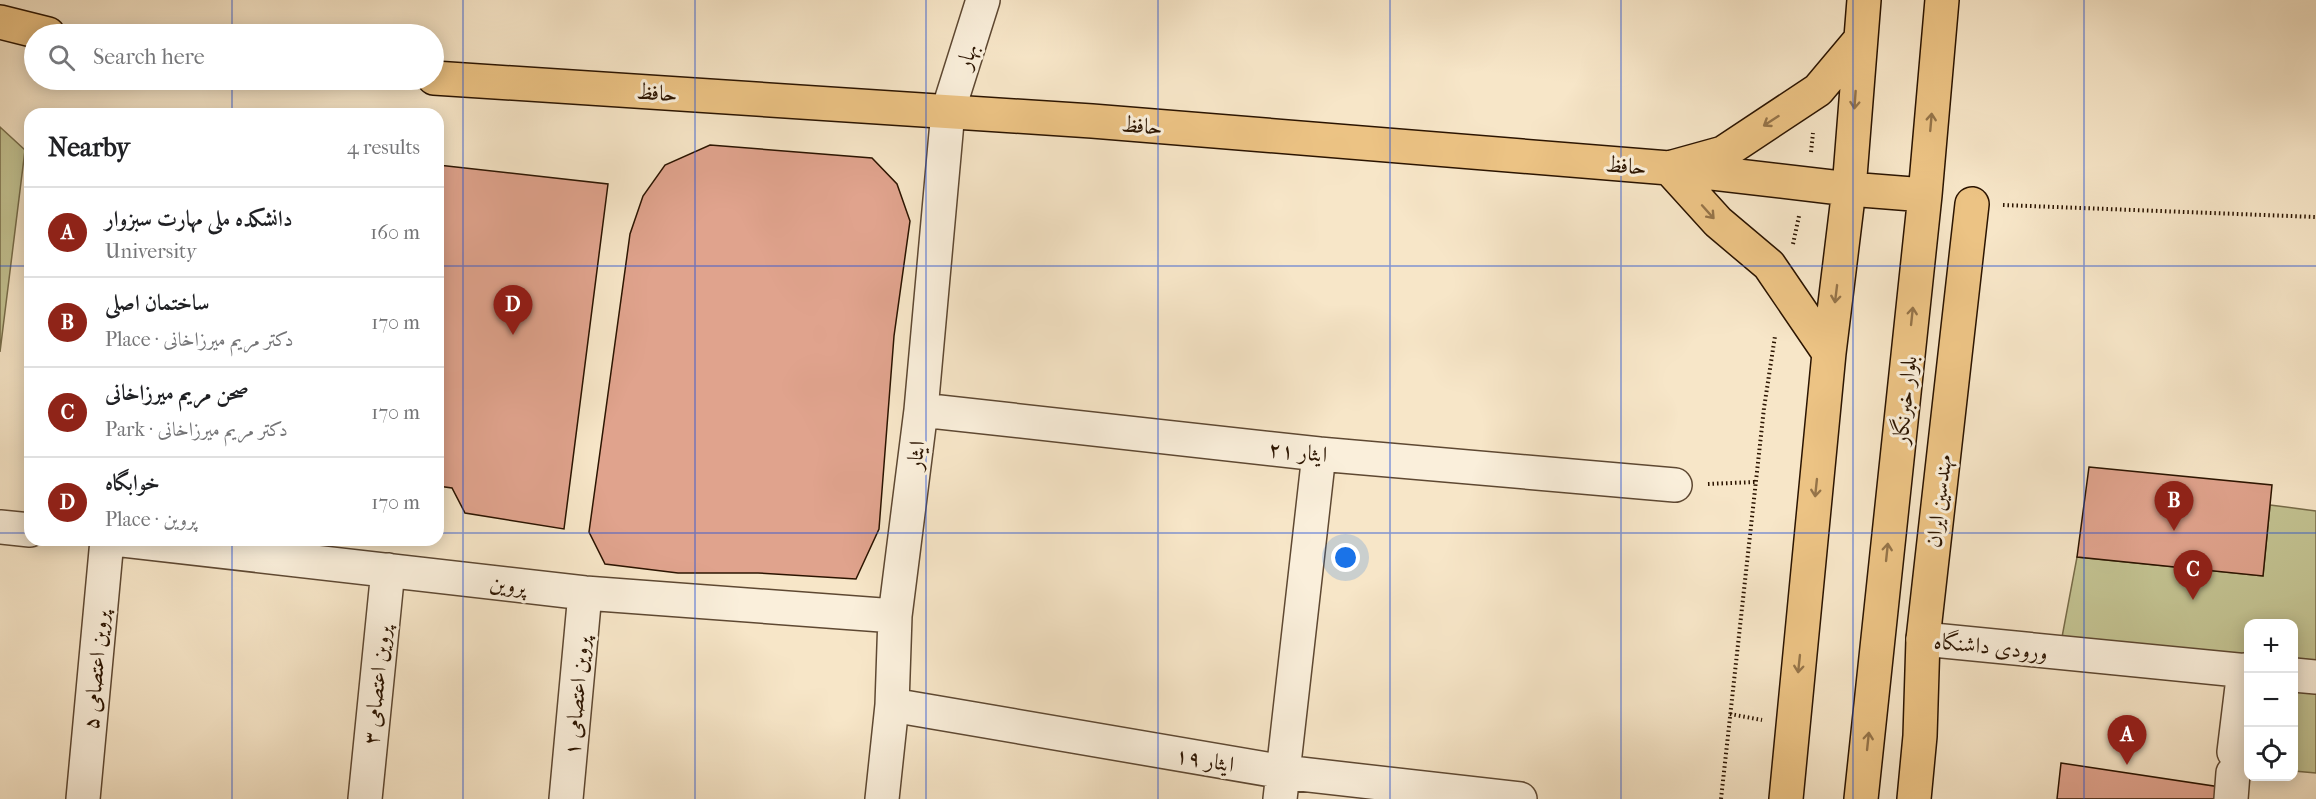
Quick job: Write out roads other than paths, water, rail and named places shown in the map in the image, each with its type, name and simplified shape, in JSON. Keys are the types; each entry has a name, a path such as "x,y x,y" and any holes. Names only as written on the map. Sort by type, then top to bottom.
{"main road":[{"path":"1786,799 1829,353 1849,189 1864,0"},
{"name":"بلوار خبرنگار","path":"1862,799 1925,195 1942,0"},
{"path":"0,22 24,28"},
{"path":"1829,353 1769,265 1718,222 1669,168 1723,153 1818,90 1860,40"},
{"name":"حافظ","path":"444,79 948,111 1669,168 1849,189 1925,195"},
{"name":"مهندسین ایران","path":"1914,799 1920,736 1923,639 1972,204"}],"street":[{"name":"بهار","path":"948,111 983,0"},
{"name":"ایثار","path":"882,799 892,705 895,616 921,410 948,111"},
{"name":"ایثار ۲۱","path":"921,410 1319,454 1676,485"},
{"path":"1281,786 1319,454"},
{"path":"0,527 24,529"},
{"name":"پروین اعتصامی ۵","path":"83,799 106,546"},
{"name":"پروین","path":"176,546 585,593 895,616"},
{"name":"پروین اعتصامی ۳","path":"365,799 387,570"},
{"name":"پروین اعتصامی ۱","path":"566,799 585,593"},
{"name":"ورودی داشنگاه","path":"1923,639 2244,670"},
{"path":"2233,775 2246,673"},
{"path":"2298,675 2316,677"},
{"name":"ایثار ۱۹","path":"892,705 1281,786 1520,799"}],"place":[{"name":"خوابگاه","path":"513,335"},
{"name":"ساختمان اصلی","path":"2174,531"},
{"name":"صحن مریم میرزاخانی","path":"2193,600"},
{"name":"دانشکده ملی مهارت سبزوار","path":"2127,765"}]}
